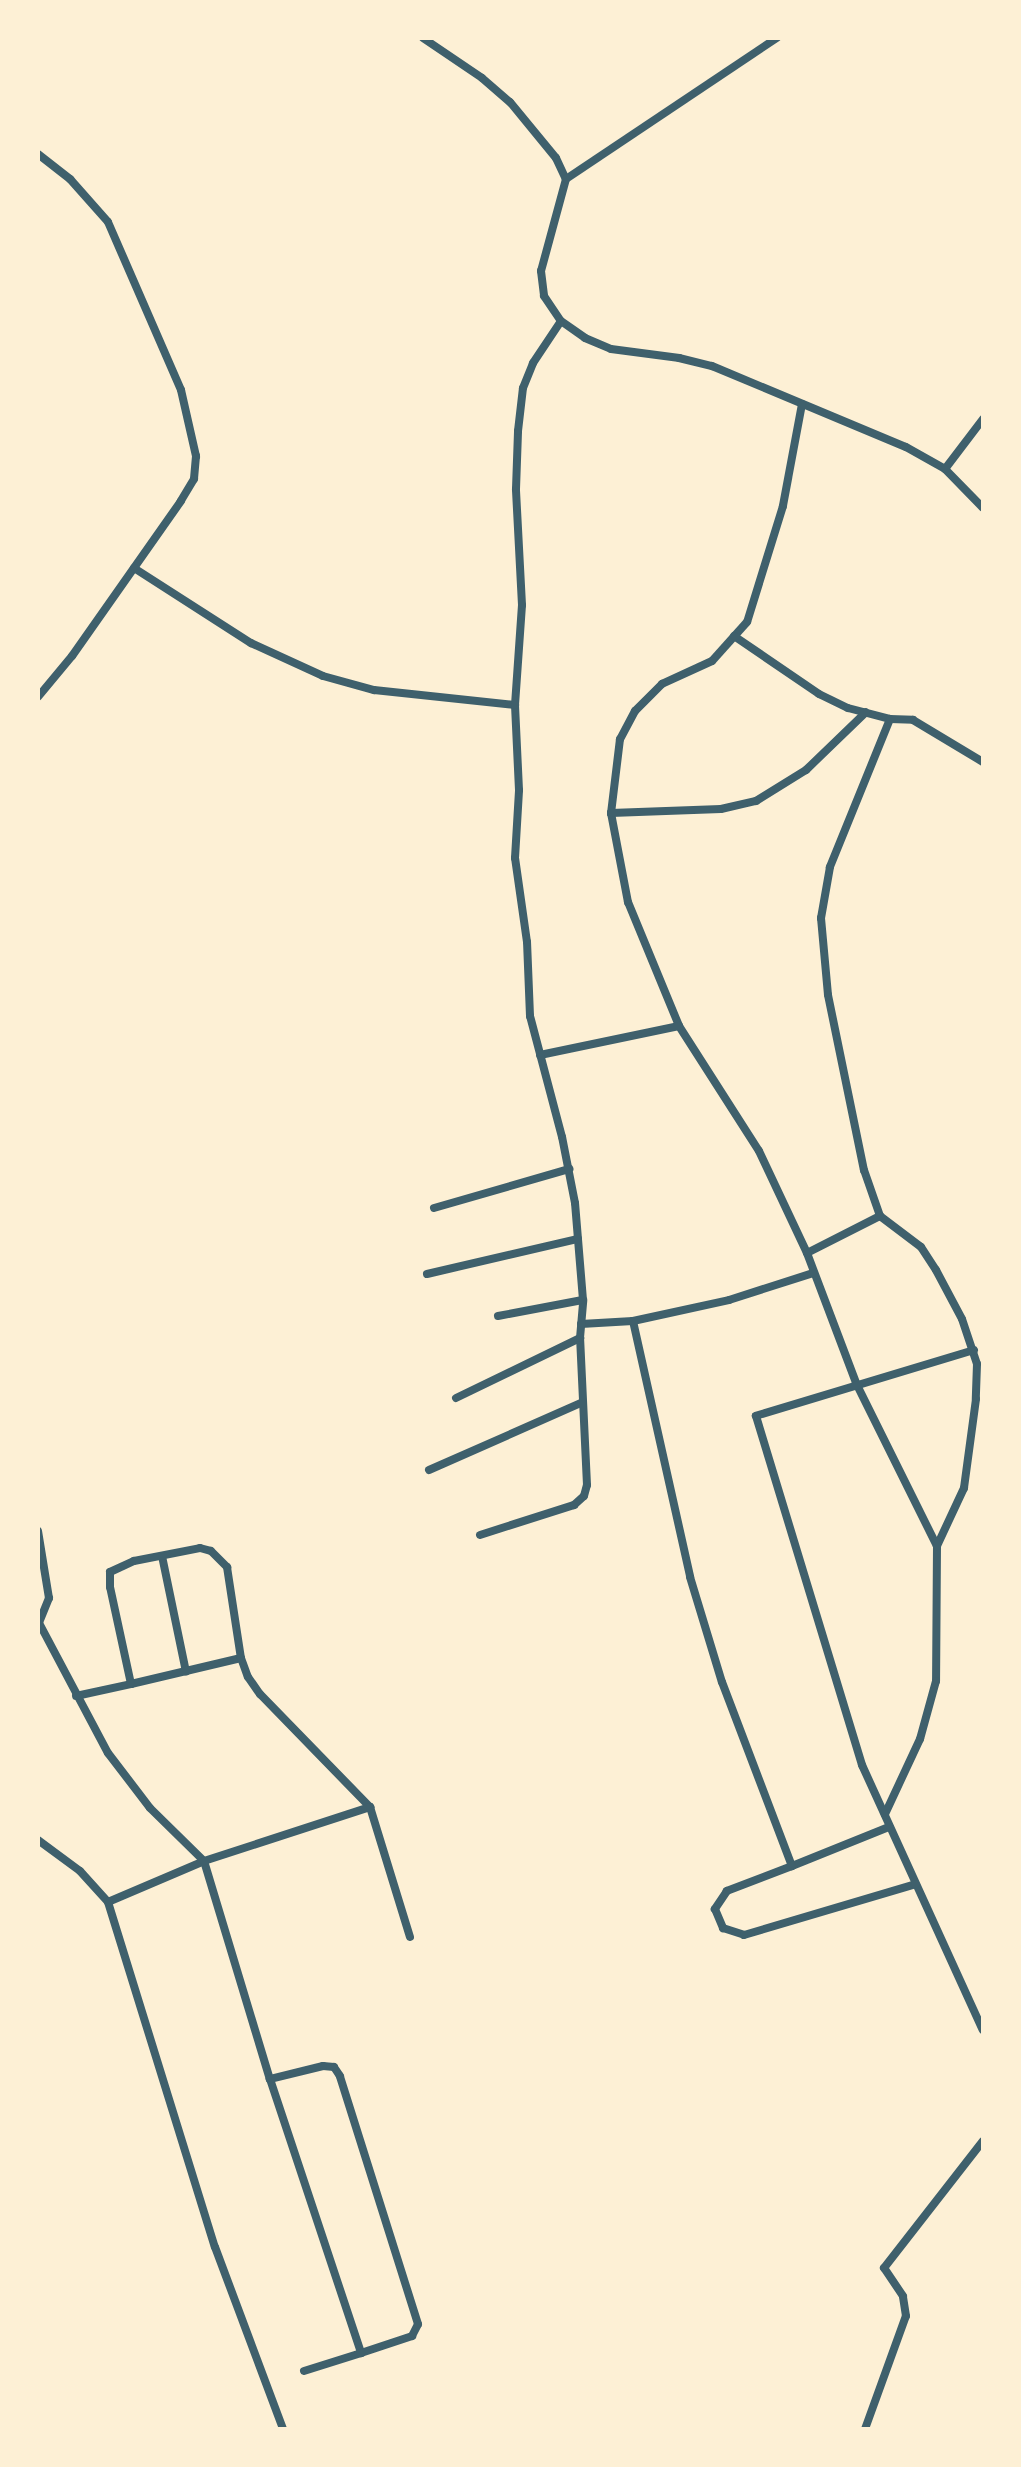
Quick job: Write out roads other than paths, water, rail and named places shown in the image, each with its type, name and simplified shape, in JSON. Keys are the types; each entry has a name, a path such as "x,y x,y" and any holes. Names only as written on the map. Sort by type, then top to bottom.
{"street":[{"path":"423,38 482,78 510,102 548,148 566,179"},
{"path":"777,38 566,179 541,271 544,296 561,321 585,338 611,349 679,358 712,366 906,447 945,469 983,508"},
{"path":"38,154 70,179 108,222 181,390 196,456 194,479 134,568 38,697"},
{"path":"480,1535 580,1501 587,1485 580,1338 583,1300 578,1239 569,1169 530,1016 527,942 515,858 519,790 515,705 522,605 516,489 518,431 523,388 533,363 561,321"},
{"path":"802,404 783,506 747,622 712,661 662,684 635,711 620,739 611,813 628,902 679,1026 759,1151 807,1253 856,1383 937,1546"},
{"path":"945,469 983,419"},
{"path":"134,568 251,643 323,676 374,690 515,705"},
{"path":"734,636 819,694 848,708 890,719 913,720 983,762"},
{"path":"611,813 721,809 756,801 806,770 866,712"},
{"path":"885,1814 920,1739 936,1681 937,1546 964,1488 976,1399 974,1350 962,1319 921,1247 880,1216 864,1170 828,995 821,918 830,867 890,719"},
{"path":"540,1055 679,1026"},
{"path":"434,1208 569,1169"},
{"path":"807,1253 880,1216"},
{"path":"427,1274 578,1239"},
{"path":"581,1324 633,1321 729,1300 813,1273"},
{"path":"498,1316 583,1300"},
{"path":"633,1321 690,1577 722,1682 792,1866"},
{"path":"456,1398 580,1338"},
{"path":"974,1350 856,1383 756,1416 862,1765 983,2030"},
{"path":"429,1470 583,1402"},
{"path":"38,1531 49,1598 38,1622 108,1753 150,1808 204,1861 270,2079 361,2353"},
{"path":"131,1684 108,1577 116,1566 200,1548 220,1556 227,1567 241,1658 260,1694 370,1807 410,1937"},
{"path":"162,1556 186,1672"},
{"path":"76,1696 241,1658"},
{"path":"108,1902 204,1861 370,1807"},
{"path":"889,1827 727,1891 715,1909 723,1928 744,1935 916,1884"},
{"path":"38,1840 80,1871 108,1902 215,2247 283,2429"},
{"path":"270,2079 323,2066 334,2067 340,2076 418,2324 412,2336 304,2371"},
{"path":"865,2429 906,2316 903,2296 884,2268 983,2141"}]}
